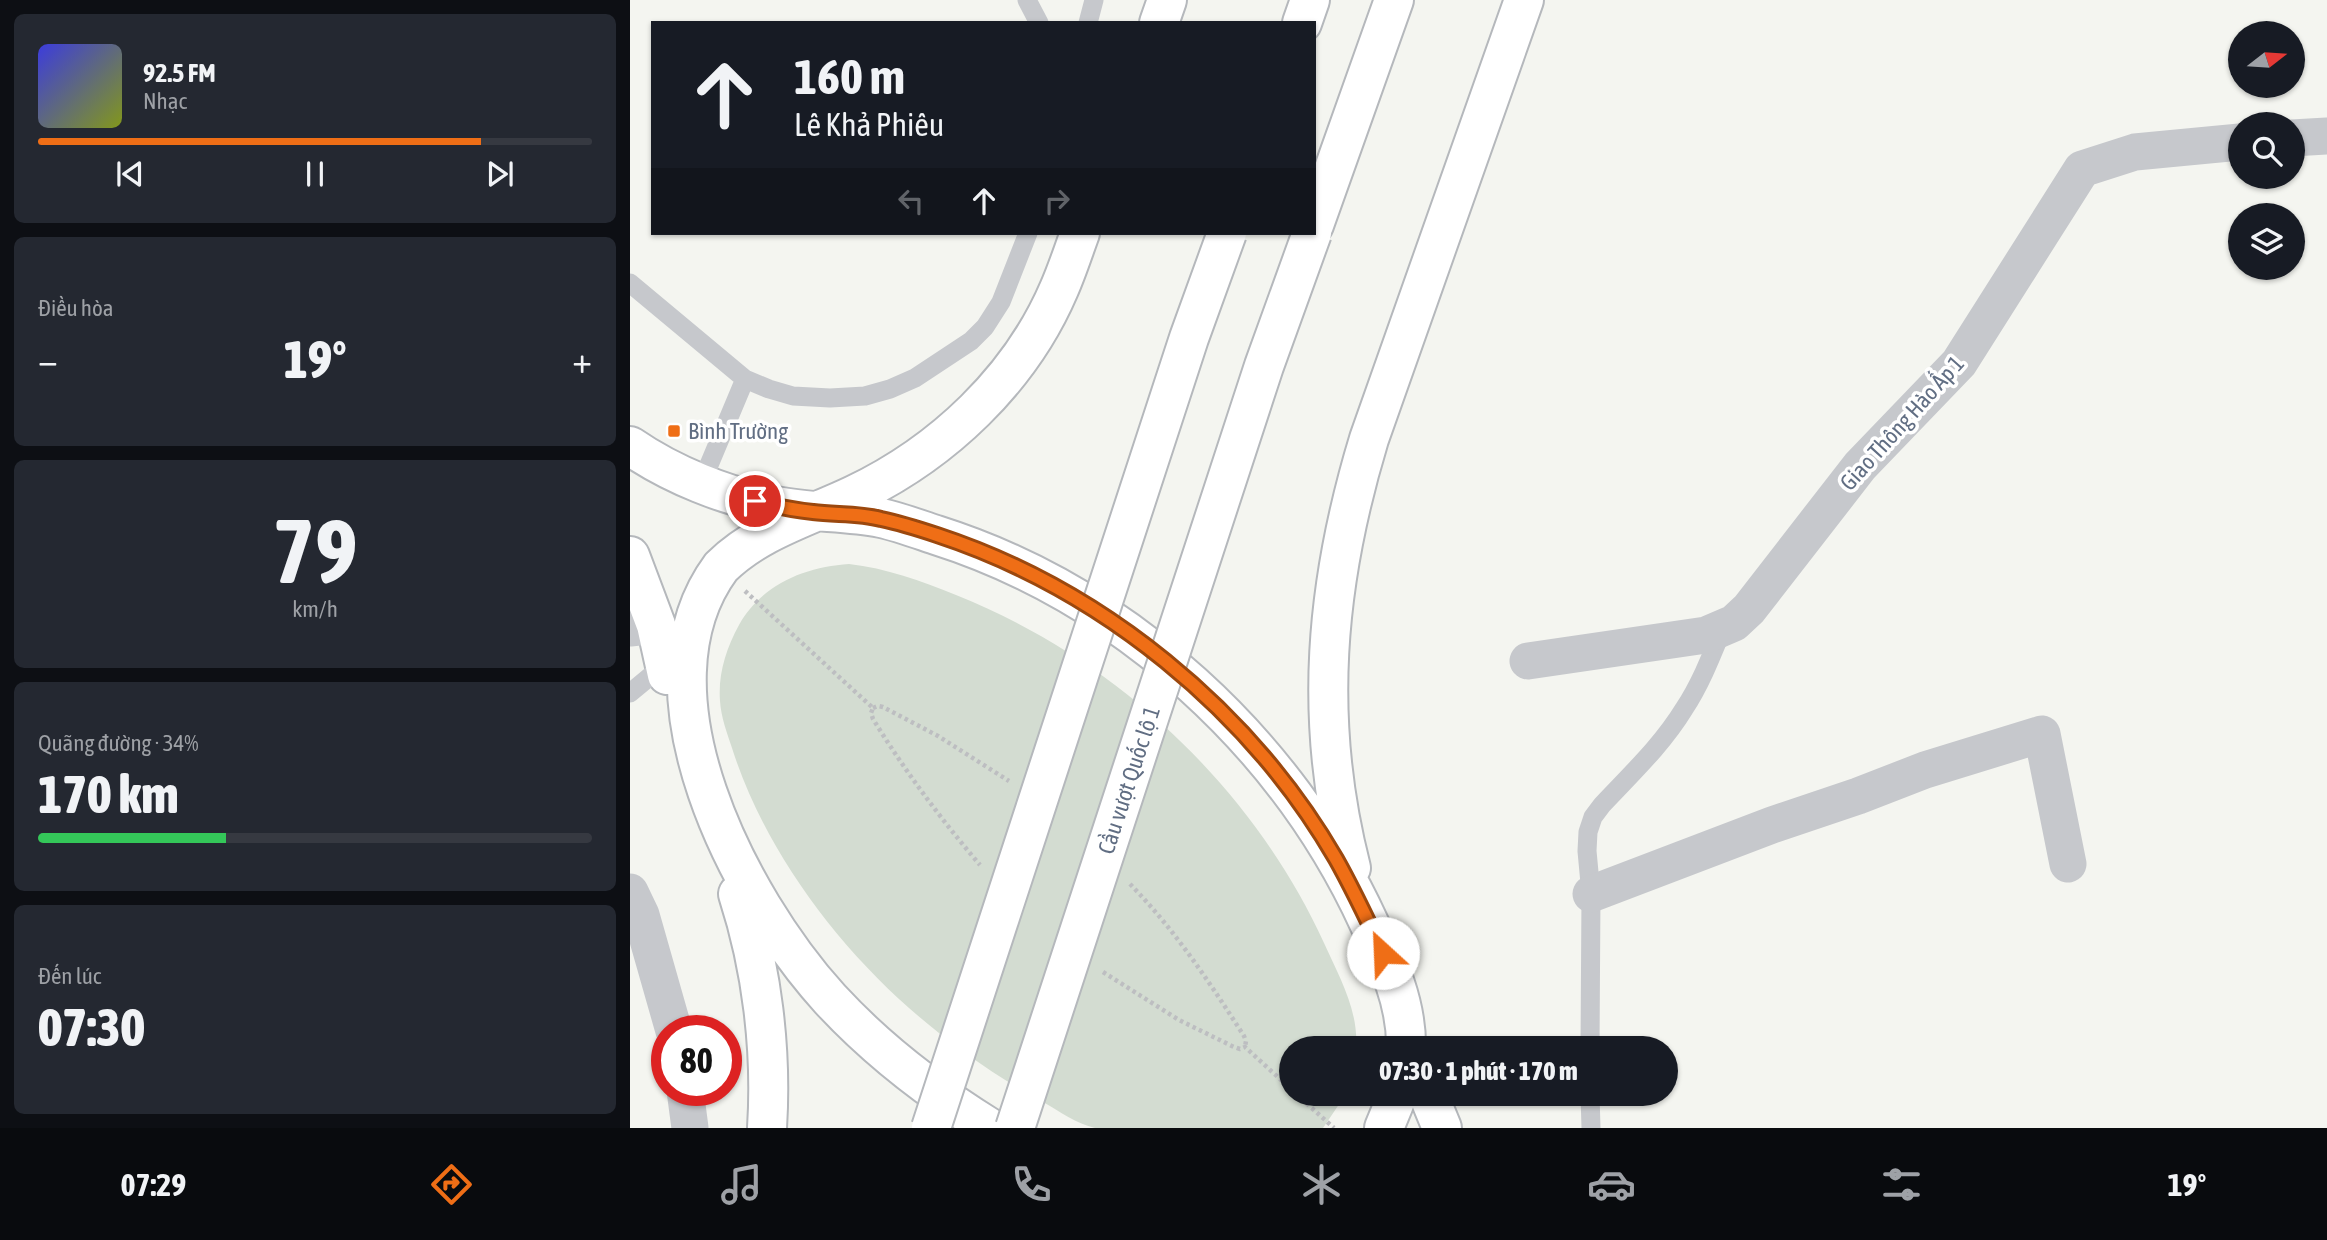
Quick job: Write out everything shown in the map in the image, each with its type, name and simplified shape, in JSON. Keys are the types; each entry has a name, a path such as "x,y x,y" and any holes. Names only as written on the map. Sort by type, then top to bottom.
{"highway":[{"path":"1160,21 1167,0"},
{"path":"1303,21 1310,0"},
{"path":"1316,219 1394,0"},
{"path":"1360,904 1346,850 1330,739 1328,678 1331,617 1339,556 1351,497 1368,439 1524,0"},
{"path":"671,705 671,674 687,617 701,592 720,568 767,533 890,477 957,427 988,397 1039,328 1059,290 1079,235"},
{"path":"931,1128 1185,351 1226,235"},
{"name":"Cầu vượt Quốc lộ 1","path":"1014,1128 1260,379 1310,235"},
{"path":"630,446 701,484 774,506 880,518 938,535 1049,584 1102,615 1152,650 1227,718 1272,769 1327,846 1360,904 1383,953 1402,1004 1410,1036"},
{"path":"630,556 643,626 666,664 676,734 696,797 724,852 756,904 791,954 831,1000 875,1043 916,1077 990,1128"},
{"path":"724,852 753,954 762,1006 767,1058 767,1128"},
{"path":"1402,1004 1405,1036"},
{"path":"1384,1128 1393,1106"},
{"path":"1433,1106 1442,1128"}],"street":[{"path":"2305,137 2327,135"},
{"name":"Giao Thông Hào Ấp 1","path":"1528,661 1706,635 1734,623 1749,609 1860,466 1959,363 2082,169 2135,152 2228,143"},
{"path":"1591,894 1925,770 2042,734 2068,864"},
{"path":"630,892 641,915 669,1015"},
{"path":"687,1106 690,1128"}],"lane":[{"path":"1027,0 1038,21"},
{"path":"1089,21 1094,0"},
{"path":"630,283 745,379 793,396 865,396 915,378 971,341 985,327 1001,302 1027,235"},
{"path":"701,484 745,379"},
{"path":"1590,1036 1591,894 1588,832 1593,817 1663,740 1685,708 1707,667 1721,630"},
{"path":"630,693 666,664"},
{"path":"1590,1106 1591,1128"}],"path":[{"path":"720,568 873,708"},
{"path":"1245,1047 1279,1078"},
{"path":"1309,1106 1334,1128"}],"shaded area":[{"path":"833,566 863,566 917,580 1015,622 1071,654 1124,692 1173,734 1218,781 1259,831 1294,886 1342,981 1351,1007 1356,1036 1279,1036 1279,1106 1338,1106 1323,1128 1095,1128 1082,1124 973,1059 909,1008 853,952 803,889 762,820 745,785 723,719 720,701 720,681 727,652 734,634 749,611 772,588 786,580"}],"place":[{"name":"Bình Trường","path":"674,431"}],"route":[{"path":"755,501 812,512 880,518 938,535 1049,584 1102,615 1152,650 1237,728 1305,812 1335,857 1383,953"}]}
